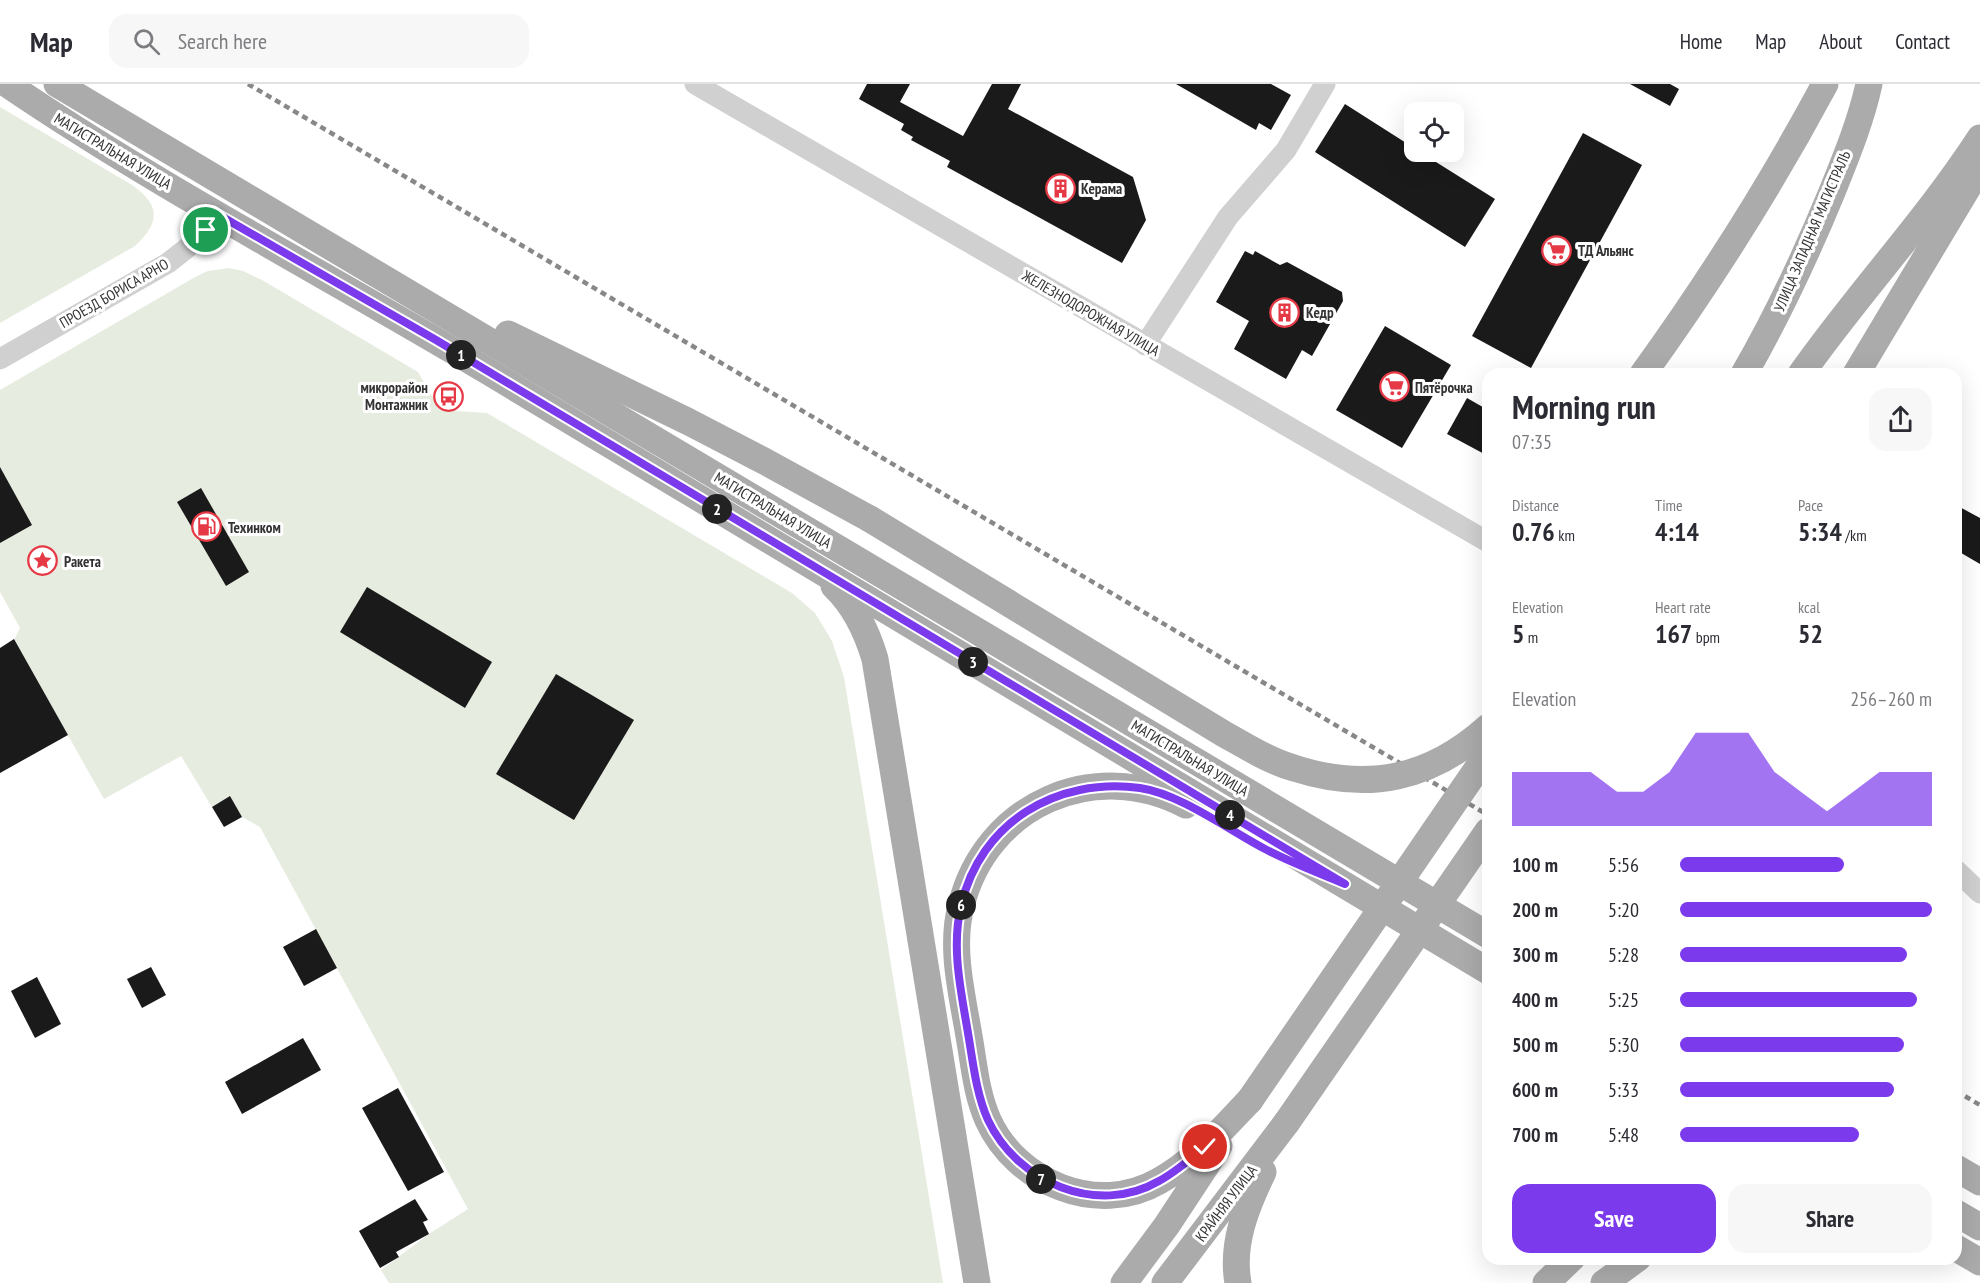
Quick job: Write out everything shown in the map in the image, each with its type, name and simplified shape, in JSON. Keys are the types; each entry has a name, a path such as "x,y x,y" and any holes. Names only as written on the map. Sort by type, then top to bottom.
{"main road":[{"name":"МАГИСТРАЛЬНАЯ УЛИЦА","path":"8,84 46,110 219,215 436,340 1482,967"},
{"name":"МАГИСТРАЛЬНАЯ УЛИЦА","path":"57,84 1482,932"},
{"path":"1647,368 1686,314 1755,206 1825,84"},
{"name":"УЛИЦА ЗАПАДНАЯ МАГИСТРАЛЬ","path":"1747,368 1774,319 1815,231 1843,164 1869,84"},
{"path":"1805,368 1844,315 1933,205 1980,138"},
{"path":"1860,368 1980,168"},
{"path":"338,251 689,422 766,462 870,519 1224,734 1292,768 1338,778 1382,779 1404,776 1449,757 1482,732"},
{"path":"811,565 837,589 855,612 868,636 875,659 977,1283"},
{"path":"1124,1283 1167,1224 1482,762"},
{"path":"1250,1100 1205,1147 1182,1165 1158,1182 1132,1192 1107,1196 1088,1195 1063,1189 1041,1179 1021,1165 1003,1145 988,1121 977,1083 957,965 961,906 971,877 984,852 998,834 1028,809 1073,791 1096,787 1124,787 1162,794 1268,851 1345,884"},
{"path":"1238,1283 1236,1256 1240,1229 1250,1198 1287,1122 1482,840"},
{"path":"1446,945 1482,974"},
{"name":"КРАЙНЯЯ УЛИЦА","path":"1165,1283 1287,1122"},
{"path":"1962,1172 1980,1182"},
{"path":"1962,1216 1980,1227"},
{"path":"1546,1283 1565,1265"},
{"path":"1604,1283 1628,1265"}],"street":[{"name":"ЖЕЛЕЗНОДОРОЖНАЯ УЛИЦА","path":"695,84 1482,539"},
{"path":"1145,345 1228,217 1286,150 1325,84"},
{"name":"ПРОЕЗД БОРИСА АРНО","path":"0,359 168,262 188,248 219,215"},
{"path":"1962,876 1980,893"}],"shaded area":[{"path":"0,107 132,185 148,200 154,214 149,229 135,246 0,323"},
{"path":"229,268 243,271 262,280 418,372 431,395 456,411 487,413 792,593 815,613 832,641 844,677 943,1283 389,1283 381,1270 429,1234 468,1209 260,827 242,817 230,797 212,807 181,756 104,799 14,640 20,628 0,592 0,390 197,276 208,271"}],"building":[{"name":"Керама","path":"867,84 910,84 900,102 963,136 992,84 1021,84 1008,109 1133,177 1146,220 1122,263 947,167 950,161 911,140 913,137 901,130 904,124 859,99"},
{"path":"1176,84 1271,84 1291,95 1271,130 1259,123 1256,130"},
{"path":"1630,84 1670,84 1679,89 1670,106"},
{"path":"1345,104 1404,142 1404,162 1436,162 1495,199 1465,247 1315,152"},
{"name":"ТД Альянс","path":"1583,133 1642,165 1531,368 1472,336"},
{"name":"Кедр","path":"1245,251 1253,255 1255,251 1280,265 1287,262 1342,292 1343,301 1312,356 1302,350 1286,379 1234,349 1249,321 1216,302"},
{"name":"Пятёрочка","path":"1385,326 1451,365 1402,448 1336,410"},
{"path":"1467,398 1482,407 1482,453 1447,434"},
{"path":"0,467 32,525 0,543"},
{"path":"201,488 249,572 226,586 177,502"},
{"path":"1962,508 1980,518 1980,564 1962,554"},
{"path":"367,587 492,662 465,708 340,632"},
{"path":"14,639 68,735 0,773 0,648"},
{"path":"556,674 634,720 574,820 496,774"},
{"path":"230,796 242,817 224,827 212,807"},
{"path":"316,929 337,968 304,986 283,947"},
{"path":"151,967 166,995 142,1008 127,979"},
{"path":"37,977 61,1024 35,1038 11,991"},
{"path":"303,1038 321,1070 242,1114 225,1082"},
{"path":"398,1088 444,1172 408,1191 362,1108"},
{"path":"415,1199 428,1220 423,1222 429,1234 396,1252 399,1257 380,1268 359,1231"}],"railway":[{"path":"248,84 1482,811"},
{"path":"1962,1094 1980,1105"}],"place":[{"name":"Керама","path":"1060,188"},
{"name":"ТД Альянс","path":"1557,250"},
{"name":"Кедр","path":"1285,312"},
{"name":"Пятёрочка","path":"1394,387"},
{"name":"микрорайон Монтажник","path":"449,396"},
{"name":"Техинком","path":"207,527"},
{"name":"Ракета","path":"43,561"}],"route":[{"path":"206,230 219,215 436,340 1345,884 1268,851 1162,794 1124,787 1096,787 1073,791 1046,800 1013,820 984,852 971,877 961,906 957,965 979,1095 988,1121 1003,1145 1021,1165 1041,1179 1063,1189 1088,1195 1107,1196 1132,1192 1158,1182 1205,1147"}]}
